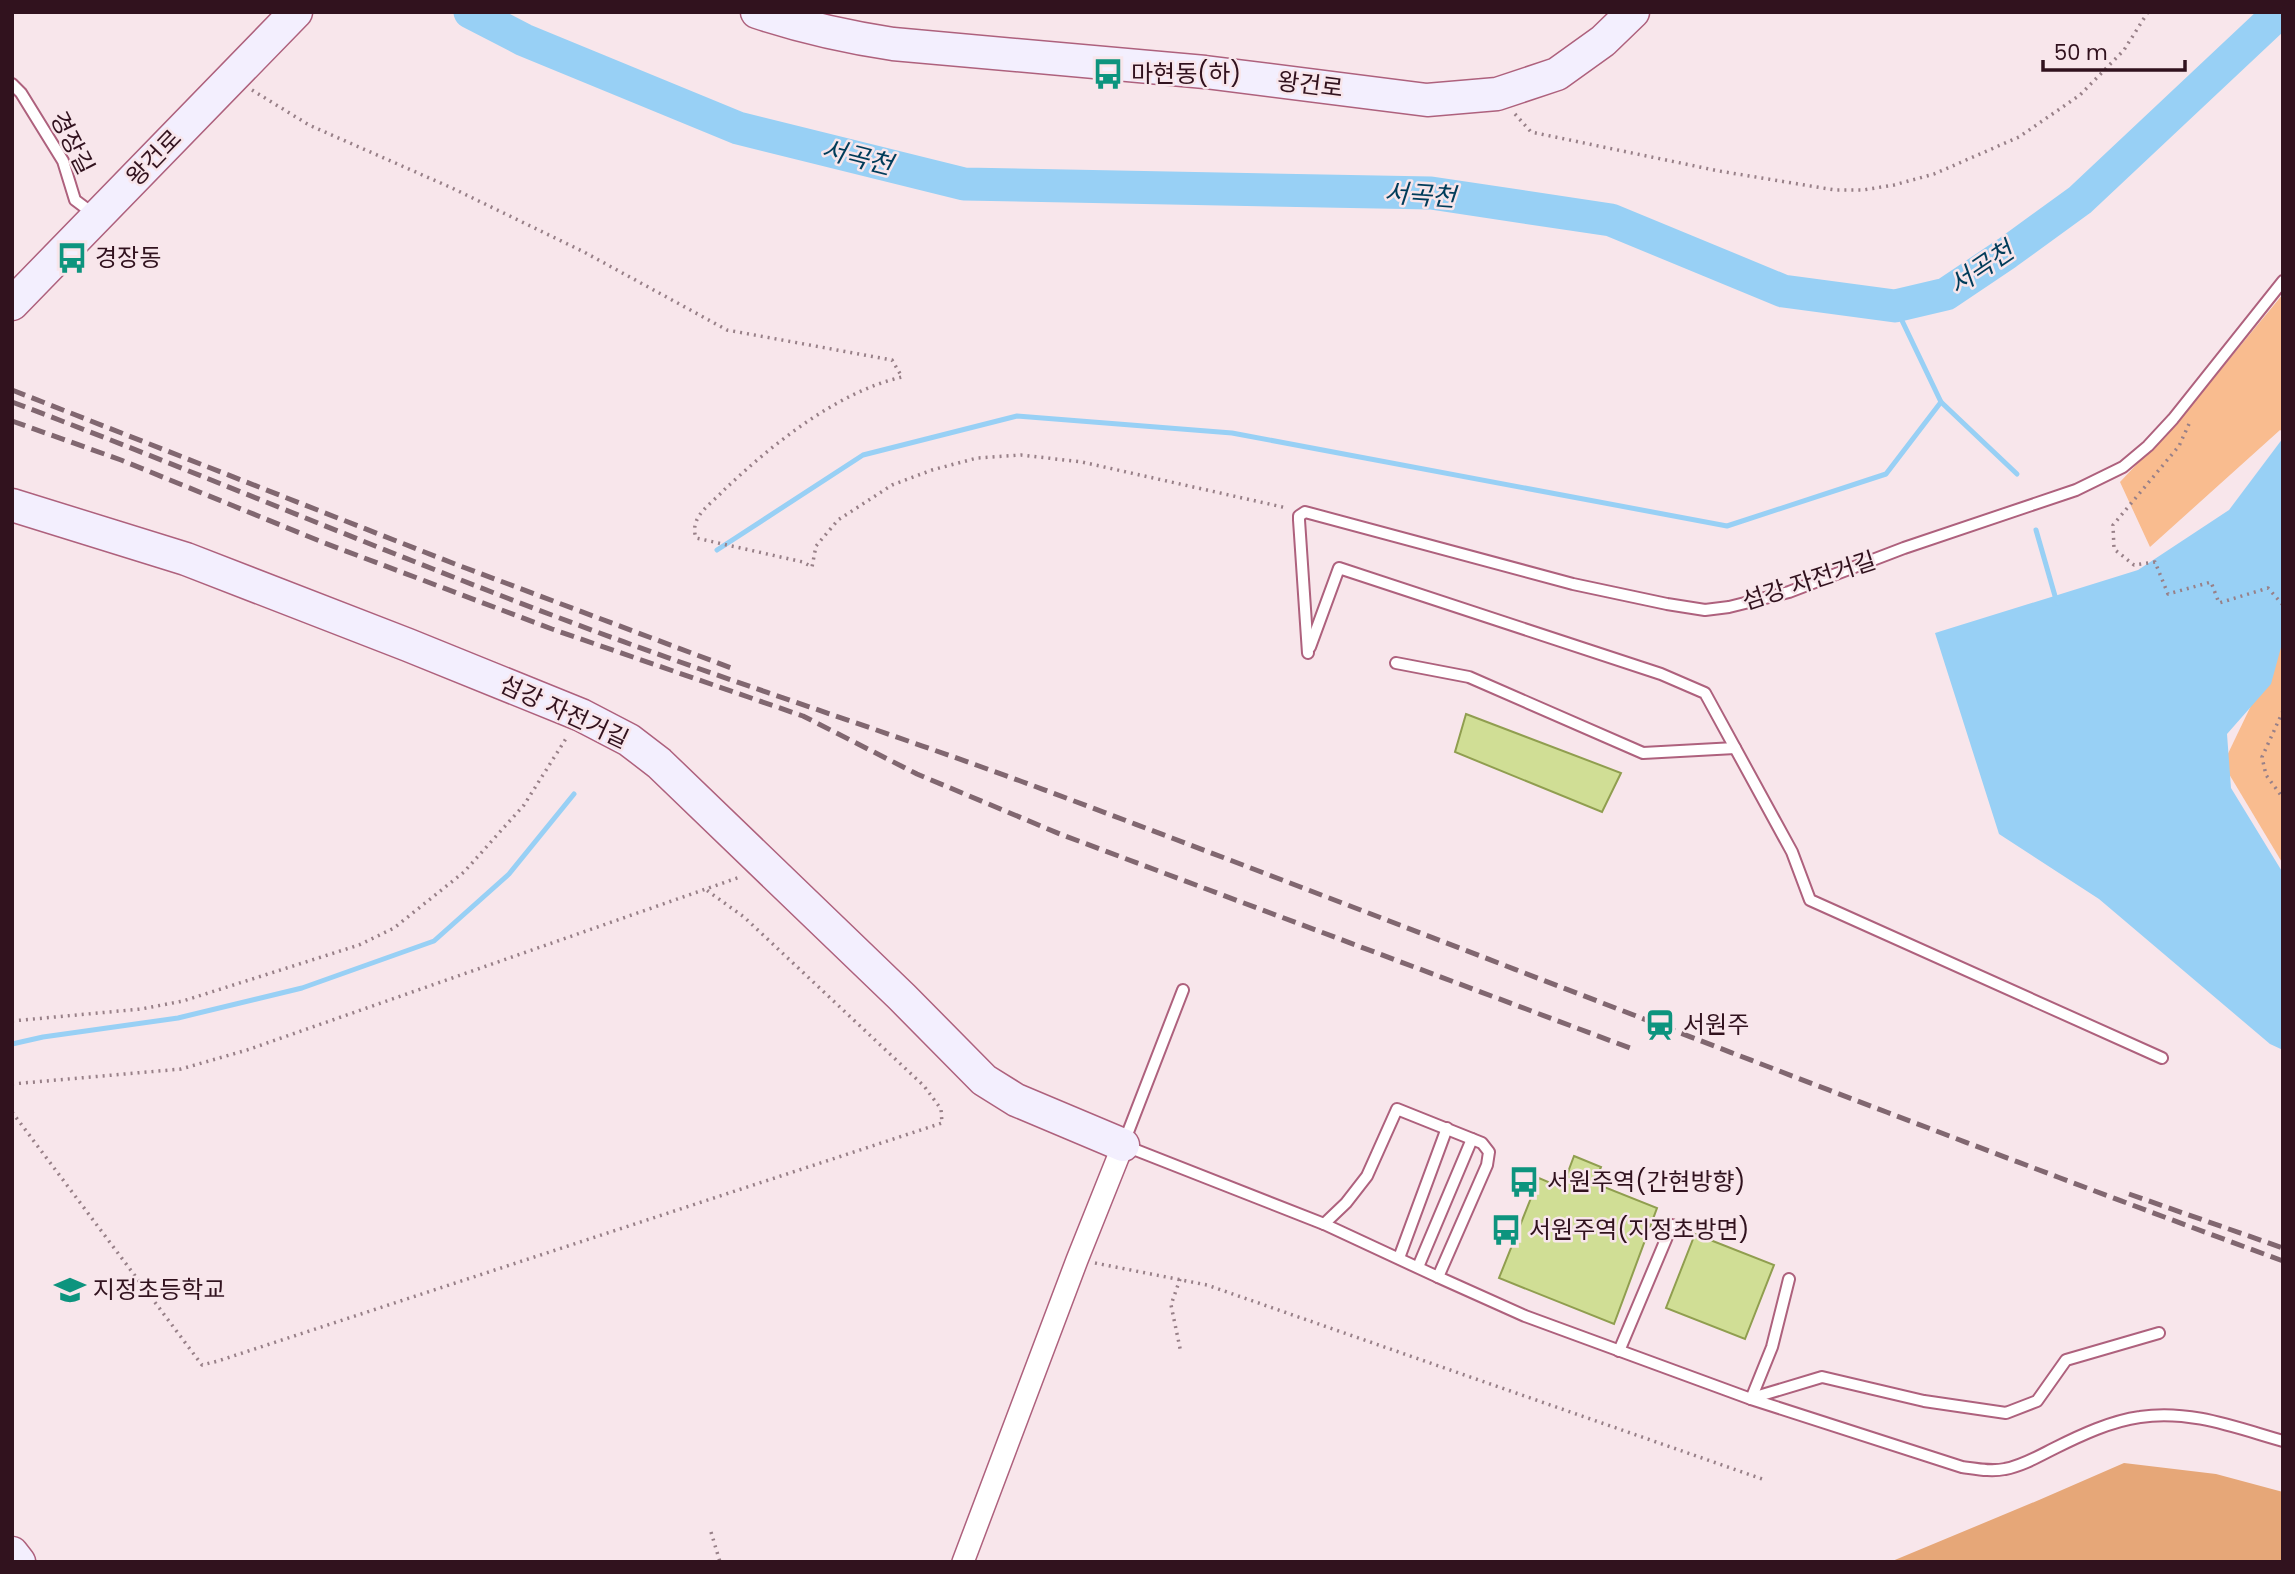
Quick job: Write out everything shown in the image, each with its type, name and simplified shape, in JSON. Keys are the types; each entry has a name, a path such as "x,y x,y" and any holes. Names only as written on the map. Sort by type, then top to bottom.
{"street":[{"name":"왕건로","path":"12,304 296,12"},
{"name":"왕건로","path":"757,12 796,25 893,44 1205,72 1427,100 1497,94 1557,74 1603,41 1633,12"},
{"name":"섬강 자전거길","path":"12,505 186,559 581,715 629,740 659,763 902,997 984,1080 1016,1100 1124,1145"},
{"path":"963,1562 1077,1260 1124,1145"},
{"path":"12,1553 19,1562"}],"lane":[{"name":"경장길","path":"12,84 21,93 63,161 75,200 97,216"},
{"name":"섬강 자전거길","path":"1305,512 1573,584 1705,610 1729,607 1789,592 1904,548 2076,490 2123,467 2148,446 2182,408 2283,281"},
{"path":"1305,512 1299,516 1299,520 1308,653 1339,568 1661,674 1705,693 1792,852 1810,900 2162,1058"},
{"path":"1396,663 1469,677 1643,753 1735,748"},
{"path":"1183,990 1124,1145 1324,1224 1525,1316 1751,1399 1962,1467 2006,1469 2082,1434 2140,1417 2170,1415 2208,1419 2283,1441"},
{"path":"1324,1224 1367,1177 1397,1109 1472,1139 1487,1148 1489,1158 1438,1277"},
{"path":"1399,1258 1447,1128"},
{"path":"1418,1267 1472,1139"},
{"path":"1619,1350 1672,1225"},
{"path":"1751,1399 1772,1347 1789,1279"},
{"path":"1751,1399 1822,1377 1924,1401 2006,1413 2037,1401 2066,1360 2159,1333"}],"path":[{"path":"1497,94 1531,132 1719,171 1835,190 1863,190 1934,174 2019,137 2080,95 2124,50 2148,12"},
{"path":"232,78 309,125 452,188 584,252 727,330 892,360 902,377 883,381 844,400 786,435 697,517 693,530 696,538 803,562 811,567 816,546 838,520 892,485 932,470 977,458 1021,455 1082,462 1305,512"},
{"path":"2182,408 2193,416 2179,446 2113,525 2114,549 2134,565 2155,562 2168,594 2211,582 2219,603 2268,588 2283,605"},
{"path":"2283,711 2262,757 2266,775 2283,798"},
{"path":"12,1021 141,1009 183,1001 359,945 394,928 464,872 524,804 581,715"},
{"path":"12,1084 181,1069 247,1050 741,877 755,857"},
{"path":"12,1112 202,1365 218,1362 943,1123 941,1109 925,1086 744,917 705,889"},
{"path":"1077,1260 1207,1285 1765,1480"},
{"path":"1180,1279 1171,1305 1181,1353"},
{"path":"710,1532 720,1562"}],"shaded area":[{"path":"2283,294 2283,432 2280,430 2150,547 2120,482 2184,414"},
{"path":"2283,639 2283,864 2223,764"},
{"path":"2124,1463 2216,1474 2283,1492 2283,1562 1890,1562 2039,1500"}],"water":[{"path":"2283,438 2283,640 2271,684 2227,734 2231,788 2283,873 2283,1050 2270,1044 2099,899 1999,834 1935,633 2138,570 2229,510"}],"building":[{"path":"1466,714 1621,773 1602,812 1455,752"},
{"path":"1574,1156 1601,1167 1594,1183 1657,1208 1614,1324 1499,1278 1539,1178 1562,1188"},
{"path":"1695,1234 1774,1265 1745,1339 1666,1308"}],"waterway":[{"name":"서곡천","path":"470,12 524,40 738,128 964,184 1431,193 1611,220 1783,291 1895,306 1946,294 2080,200 2280,12"},
{"path":"717,550 863,455 1017,416 1232,433 1727,526 1886,474 1941,402 1895,306"},
{"path":"1941,402 2017,474"},
{"path":"2036,530 2057,603"},
{"path":"12,1044 43,1037 178,1018 302,988 434,941 509,874 574,794"}],"railway":[{"path":"12,390 455,564 734,669"},
{"path":"12,402 557,617 1074,801 1980,1148 2283,1261"},
{"path":"12,421 121,460 322,542 552,629 803,716 917,774 1060,834 1630,1048"},
{"path":"2129,1194 2283,1248"}],"place":[{"name":"마현동(하)","path":"1108,74"},
{"name":"경장동","path":"72,258"},
{"name":"서원주","path":"1660,1025"},
{"name":"서원주역(간현방향)","path":"1524,1182"},
{"name":"서원주역(지정초방면)","path":"1506,1230"},
{"name":"지정초등학교","path":"70,1290"}]}
